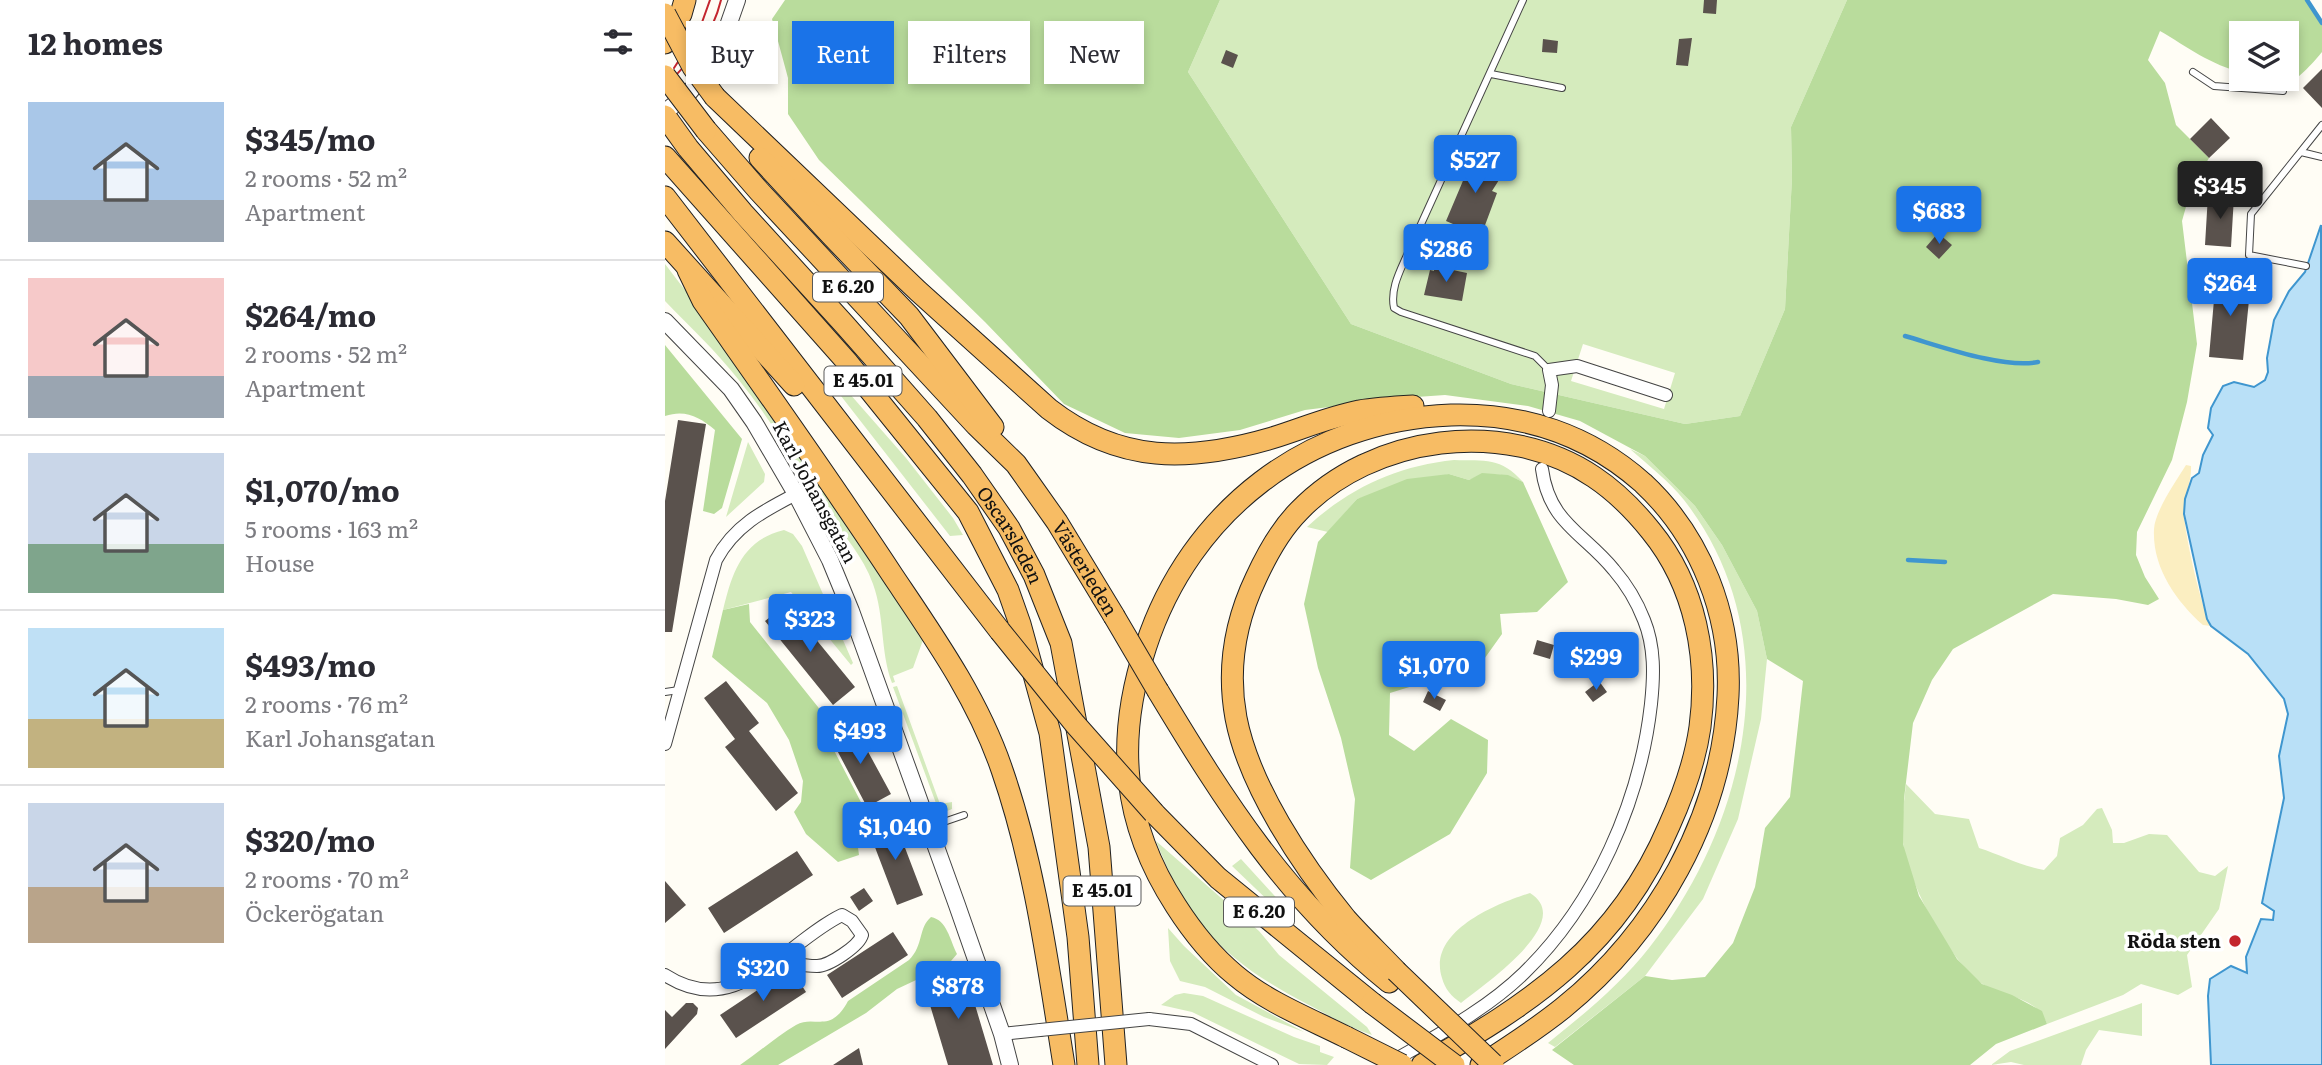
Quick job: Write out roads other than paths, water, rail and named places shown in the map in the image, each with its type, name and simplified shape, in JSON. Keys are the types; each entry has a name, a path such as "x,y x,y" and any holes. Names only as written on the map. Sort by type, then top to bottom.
{"highway":[{"path":"665,43 681,14 685,0"},
{"path":"665,14 693,67 736,131 831,236 909,316 990,422 1016,464"},
{"name":"Västerleden","path":"665,76 706,130 759,191 976,425 1016,464 1057,522 1214,783 1266,858 1335,935 1392,977"},
{"path":"715,97 909,283 1041,402 1064,421 1103,441 1118,447 1155,454 1200,454 1272,438 1320,421 1360,411 1423,405 1452,408 1469,415"},
{"name":"Oscarsleden","path":"665,114 688,148 743,213 918,409 972,475 1009,528 1039,586 1054,622 1065,662 1099,847 1116,1065"},
{"name":"Oscarsleden","path":"667,160 848,363 968,512 1008,590 1050,733 1078,937 1088,1065"},
{"name":"E 6.20","path":"665,197 1000,631 1075,724 1154,813 1218,877 1372,1003 1454,1065"},
{"path":"665,243 688,270 713,293 925,534"},
{"path":"688,270 703,301 849,509 941,648 984,727 1002,769 1033,877 1064,1065"},
{"path":"1402,1065 1268,998 1235,976 1208,949 1164,888 1147,854 1131,802 1127,770 1127,733 1133,689 1153,625 1167,593 1199,542 1232,506 1290,462 1336,438 1406,419 1469,415 1518,419 1564,433 1609,457 1653,492 1680,524 1707,574 1724,630 1728,670 1727,715 1714,780 1702,820 1666,890 1635,935 1582,992 1526,1036 1481,1065"},
{"path":"1422,1065 1489,1027 1567,969 1623,909 1641,883 1662,843 1692,765 1698,737 1703,688 1698,633 1686,591 1661,543 1625,503 1591,475 1551,456 1493,442 1432,444 1387,455 1357,467 1316,495 1283,530 1266,555 1243,606 1233,655 1232,698 1243,746 1259,786 1279,823 1340,911 1392,977 1494,1065"}],"street":[{"path":"665,114 688,94 716,60 737,0"},
{"name":"Karl Johansgatan","path":"665,321 731,390 754,422 830,560 929,827 1002,1034 1010,1065"},
{"path":"1549,411 1552,385 1549,370 1577,366 1667,395"},
{"path":"1385,1065 1435,1037 1499,994 1523,974 1556,938 1590,887 1606,857 1622,821 1644,751 1653,686 1653,658 1646,623 1615,570 1555,511 1544,483 1542,469"},
{"path":"665,744 716,560 725,543 736,531 755,516 796,494"},
{"path":"665,975 692,988 723,989 739,984 778,961 842,915 852,921 862,935 857,945 825,965 778,961"},
{"path":"1002,1034 1149,1019 1174,1020 1191,1024 1272,1065"}],"lane":[{"path":"1523,0 1407,254 1396,281 1393,305 1412,317 1535,356 1549,370"},
{"path":"2193,72 2214,86 2229,87"},
{"path":"1491,74 1563,88"},
{"path":"2306,266 2249,256 2251,214 2322,125"},
{"path":"2301,152 2322,158"},
{"path":"665,692 681,690"},
{"path":"929,827 964,815"}],"water":[{"path":"2321,225 2322,1065 2211,1065 2208,996 2210,979 2231,966 2247,973 2246,957 2261,919 2273,920 2274,911 2262,903 2284,798 2279,756 2288,714 2284,699 2248,654 2211,626 2207,619 2184,514 2185,499 2192,478 2199,473 2203,455 2213,435 2208,428 2211,408 2223,386 2234,382 2254,387 2265,380 2274,320 2289,291 2305,272"}],"waterway":[{"path":"2307,0 2322,23"},
{"path":"1905,336 1990,359 2038,362"},
{"path":"1908,560 1945,562"}],"tram line":[{"path":"674,68 700,28 710,0"},
{"path":"665,86 706,37 721,0"}],"place":[{"name":"Röda sten","path":"2235,941"}]}
